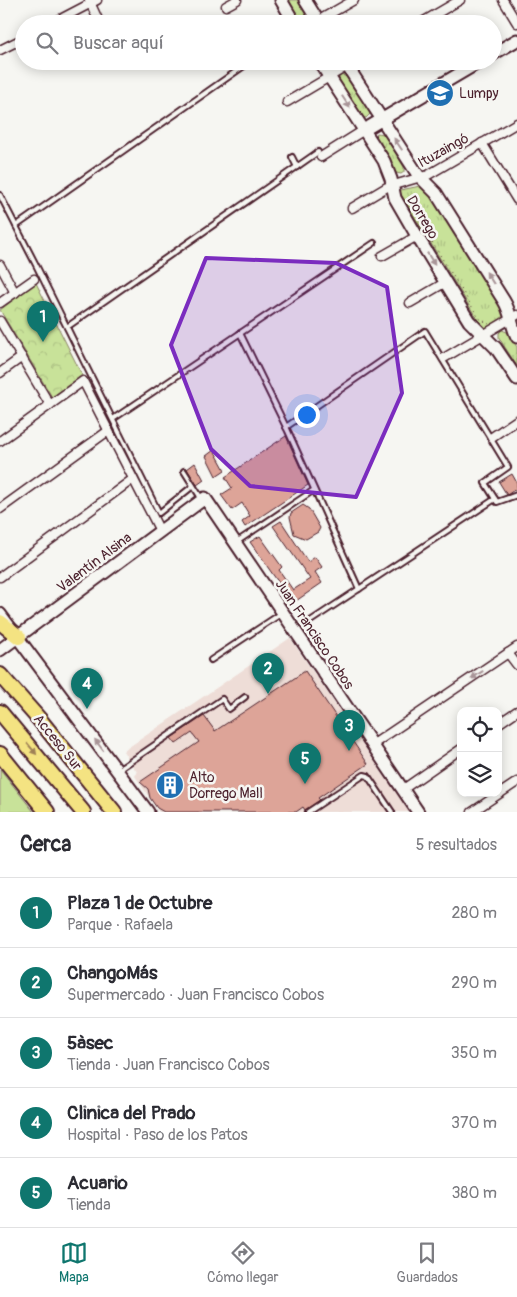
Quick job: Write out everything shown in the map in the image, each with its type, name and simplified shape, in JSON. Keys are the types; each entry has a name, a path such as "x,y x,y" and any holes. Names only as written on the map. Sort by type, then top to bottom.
{"highway":[{"path":"0,622 18,637"},
{"name":"Acceso Sur","path":"0,674 114,812"},
{"name":"Acceso Sur","path":"0,712 83,812"},
{"path":"0,754 47,812"}],"main road":[{"path":"281,0 290,15"},
{"path":"305,0 313,15"},
{"path":"502,49 517,40"},
{"name":"Dorrego","path":"325,70 384,161 389,172 397,204 469,320 496,348 517,379"},
{"name":"Dorrego","path":"353,70 382,120 421,178 442,201 508,307 514,317 517,337"},
{"path":"364,130 466,70"},
{"name":"Valentín Alsina","path":"0,650 204,499"},
{"name":"Juan Francisco Cobos","path":"204,499 236,543 418,812"},
{"path":"0,614 148,812"}],"street":[{"path":"226,6 237,0"},
{"path":"330,15 354,0"},
{"path":"434,15 460,0"},
{"path":"503,0 517,23"},
{"path":"67,15 92,1 97,15"},
{"path":"0,50 15,42"},
{"path":"287,102 339,70"},
{"name":"Ituzaingó","path":"352,208 392,185 428,175 517,123"},
{"path":"319,155 364,130"},
{"path":"482,143 517,200"},
{"path":"382,256 417,236"},
{"path":"0,265 15,293"},
{"path":"0,303 34,279"},
{"path":"410,303 446,282"},
{"path":"444,358 514,317"},
{"path":"0,321 50,405"},
{"path":"0,373 22,357"},
{"path":"0,440 83,381 160,531"},
{"path":"492,436 517,420"},
{"path":"0,508 108,430"},
{"path":"0,577 133,479"},
{"path":"372,745 517,647"},
{"path":"508,653 517,665"},
{"path":"502,721 517,711"},
{"path":"402,790 458,752"},
{"path":"472,812 517,782"}],"lane":[{"path":"16,226 238,70"},
{"path":"67,327 297,166 319,155"},
{"path":"292,157 297,166"},
{"path":"0,195 159,513 193,486"},
{"path":"112,419 374,243"},
{"path":"286,427 425,331 508,467 485,483 497,502 517,495"},
{"path":"240,333 286,427 359,589"},
{"path":"184,470 193,486 204,499"},
{"path":"236,543 314,490"},
{"path":"306,624 495,499"},
{"path":"211,660 283,613"},
{"path":"118,770 222,699 229,709 245,697"},
{"path":"308,812 364,775 368,776 392,812"}],"path":[{"path":"419,220 479,318 494,329"}],"highlighted area":[{"path":"206,258 336,263 387,287 402,393 356,497 250,486 211,449 171,345"}],"shaded area":[{"path":"290,638 409,812 159,812 135,776 137,772 123,751"}],"green space":[{"path":"287,0 299,0 308,15 296,15"},
{"path":"342,75 347,77 369,111 370,114 366,118 361,117 339,81 339,77"},
{"path":"377,133 384,134 404,167 404,172 401,174 396,173 375,139"},
{"path":"420,186 427,189 500,302 505,316 488,327 485,328 479,322 400,193 401,190"},
{"path":"36,283 82,375 52,397 0,310"},
{"path":"502,330 507,332 517,347 517,366 499,338 499,333"},
{"path":"0,769 34,812 0,812"}],"building":[{"path":"286,436 308,485 245,527 242,522 250,516 242,503 232,510 221,495 232,488 225,477"},
{"path":"214,450 225,470 216,476 206,456"},
{"path":"195,463 204,480 197,485 187,469"},
{"path":"512,474 517,483 517,488 507,495 499,482"},
{"path":"303,505 309,509 320,528 318,532 306,539 294,534 290,517 291,513"},
{"path":"281,521 308,562 315,557 322,567 315,572 322,583 293,603 250,542 260,536 282,567 279,570 293,590 310,579 273,526"},
{"path":"305,671 368,764 318,798 320,800 305,810 303,807 296,812 164,812 157,808 150,798 148,789 140,782 199,742 192,733 176,744 171,738 204,716 215,731"}],"place":[{"name":"Lumpy","path":"440,93"},
{"name":"Plaza 1 de Octubre","path":"43,342"},
{"name":"ChangoMás","path":"268,694"},
{"name":"Clinica del Prado","path":"87,709"},
{"name":"5àsec","path":"349,751"},
{"name":"Acuario","path":"305,784"},
{"name":"Alto Dorrego Mall","path":"170,785"}]}
